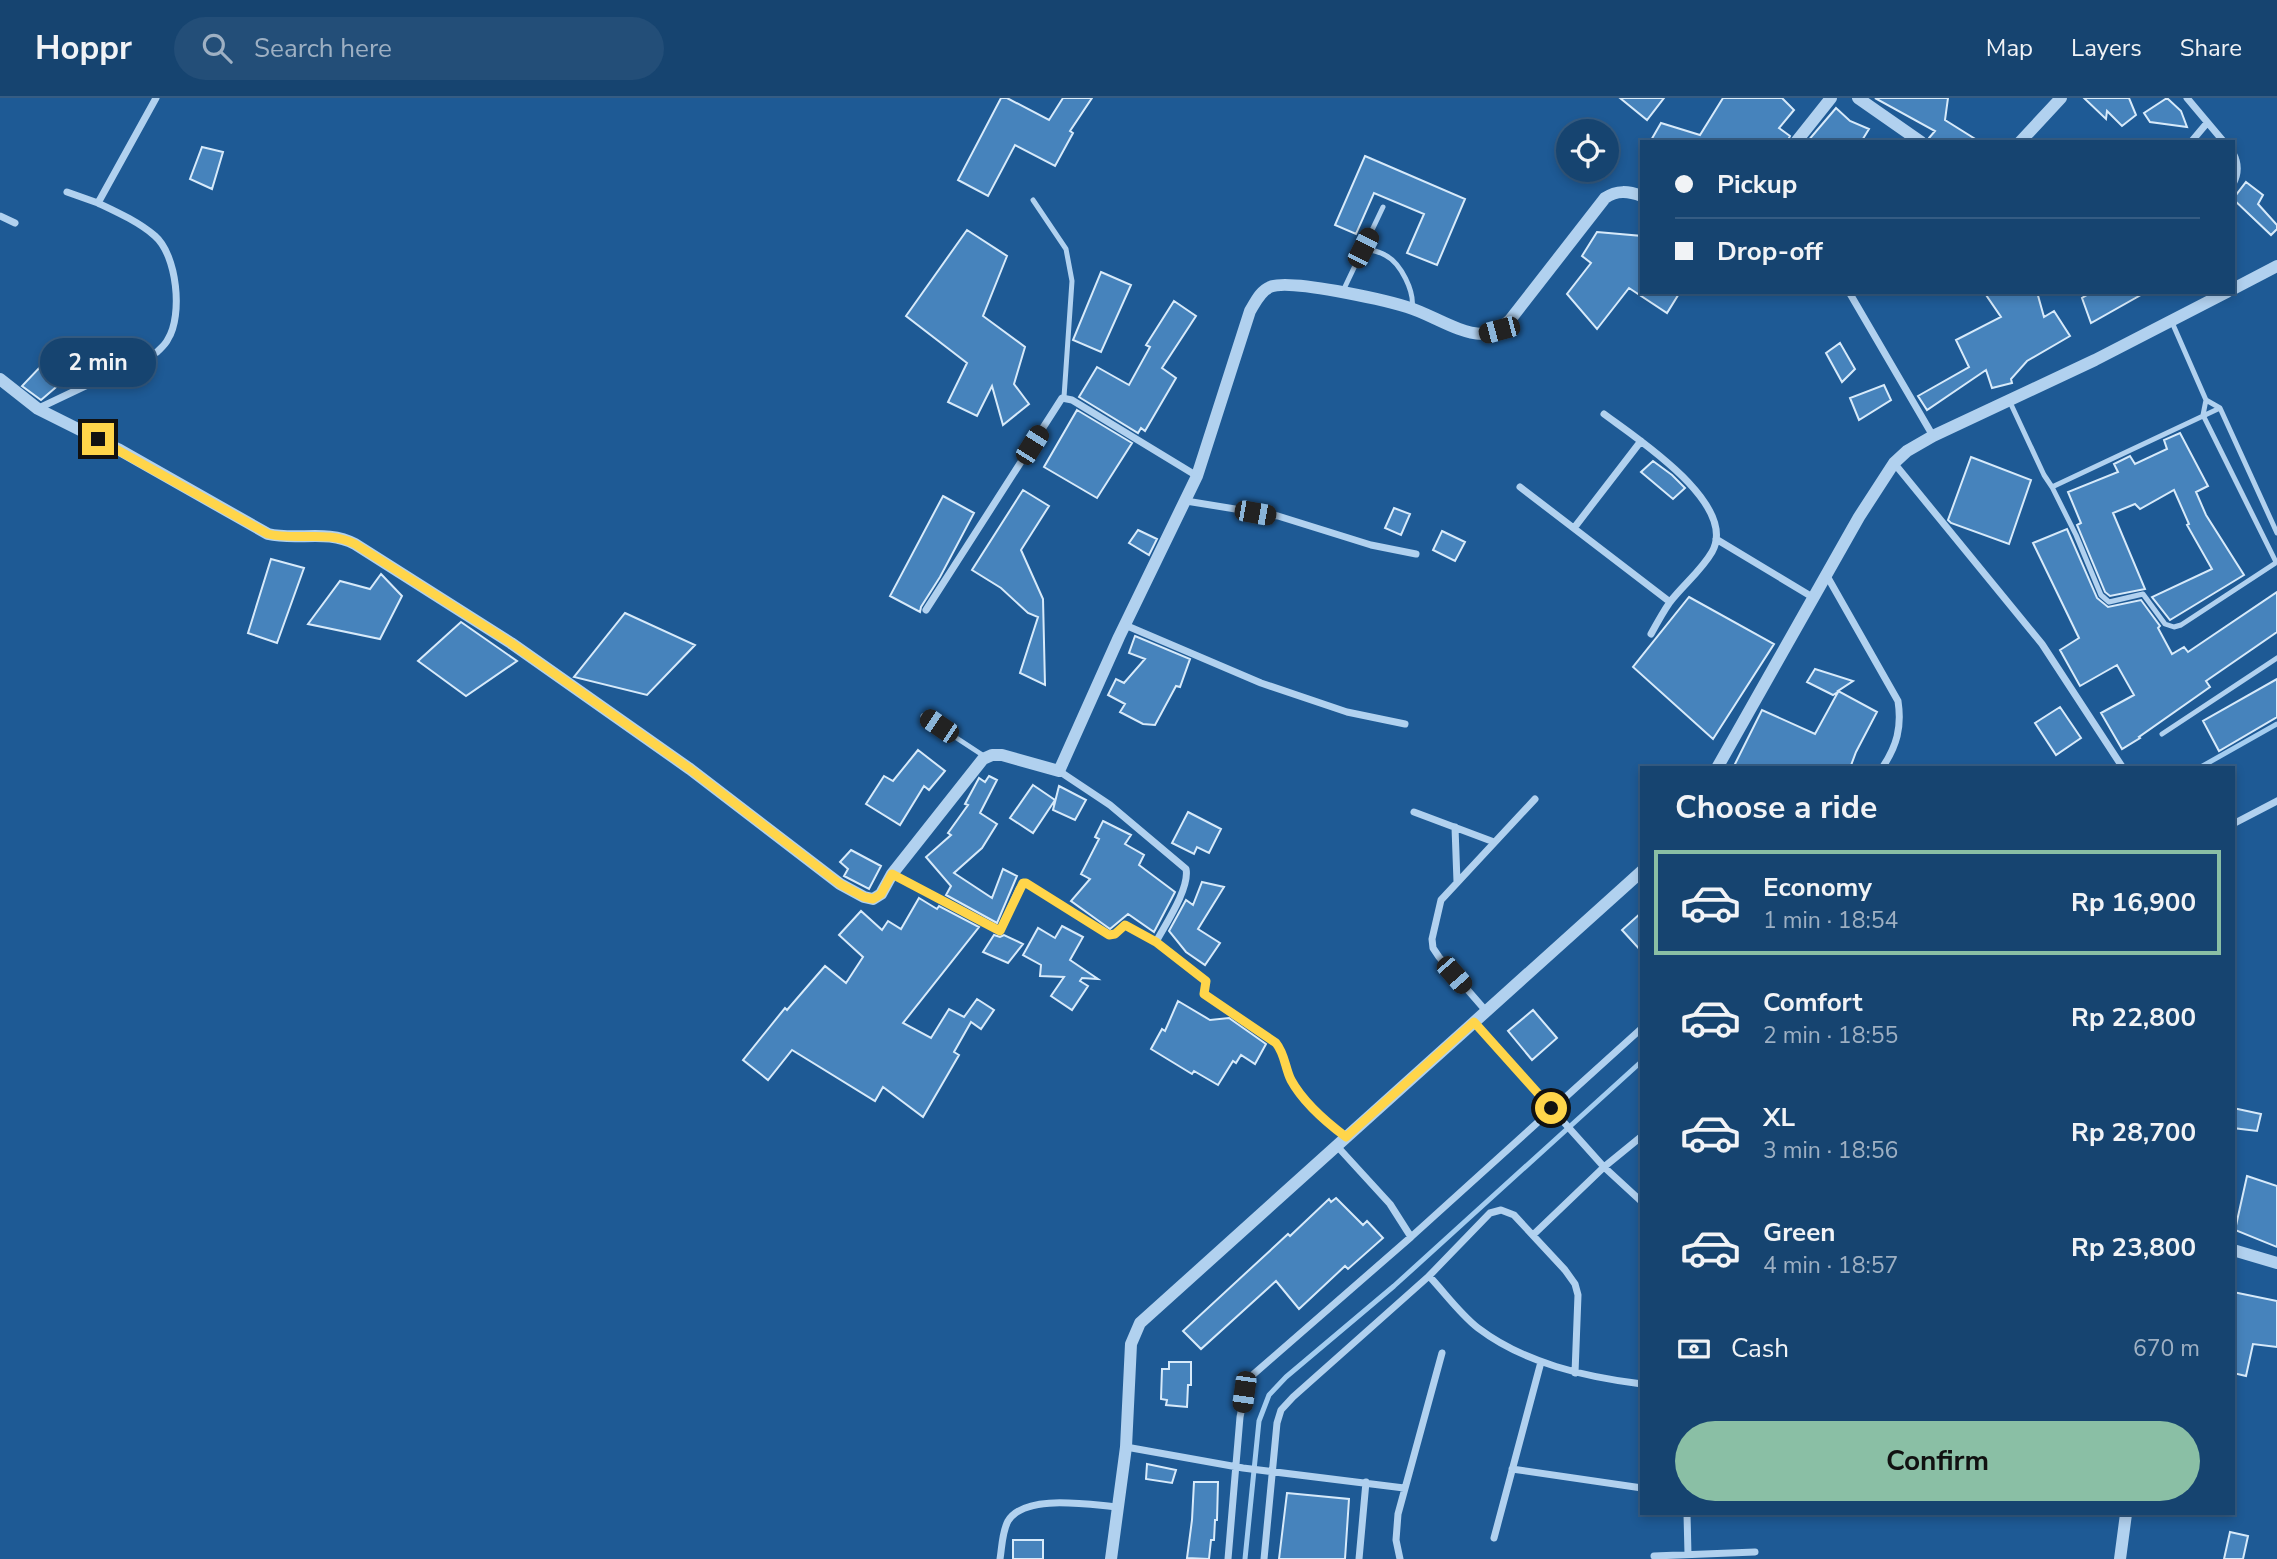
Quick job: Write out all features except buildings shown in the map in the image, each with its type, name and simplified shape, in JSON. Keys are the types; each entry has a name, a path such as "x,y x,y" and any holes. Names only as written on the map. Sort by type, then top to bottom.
{"street":[{"path":"98,203 156,98"},
{"path":"1798,140 1831,98"},
{"path":"1858,98 1918,140"},
{"path":"2022,140 2062,98"},
{"path":"2187,98 2222,140"},
{"path":"2193,140 2207,123"},
{"path":"2235,158 2238,166 2235,180"},
{"path":"38,409 158,352 169,339 173,326 177,283 156,236 98,203 67,192"},
{"path":"1059,771 1125,625 1197,477 1250,311 1261,293 1271,286 1291,284 1342,293 1412,309 1472,333 1485,334 1499,330 1510,320 1605,198 1616,192 1640,195"},
{"path":"0,216 15,223"},
{"path":"2235,288 2277,266"},
{"path":"1850,294 1933,436"},
{"path":"1718,766 1858,517 1894,463 1907,451 1933,436 2095,360 2223,294"},
{"path":"0,379 38,409 118,449 268,534 279,537 338,536 355,544 511,643 690,769 840,884 864,897 873,899 881,894 892,874 978,764 986,758 1002,755 1059,771 1110,805 1186,869 1182,890 1156,942"},
{"path":"926,610 1064,397 1197,477"},
{"path":"1604,414 1684,478 1711,509 1716,539 1713,551 1670,602 1650,634"},
{"path":"1574,528 1641,441"},
{"path":"1894,463 2042,644 2122,766"},
{"path":"1520,487 1670,602"},
{"path":"1186,501 1278,516 1371,545 1416,554"},
{"path":"1716,539 1814,598"},
{"path":"1827,576 1898,701 1901,719 1899,735 1883,766"},
{"path":"1125,625 1261,683 1347,712 1405,724"},
{"path":"1486,1011 1433,948 1432,939 1441,900 1535,799"},
{"path":"2235,823 2277,801"},
{"path":"1414,812 1494,842"},
{"path":"1455,827 1457,882"},
{"path":"1111,1559 1126,1447 1131,1344 1140,1323 1640,873"},
{"path":"892,874 1000,931 1018,889 1026,883 1109,935 1115,934 1125,925 1156,942 1206,981 1204,994 1276,1043 1281,1049 1291,1080 1390,1204 1411,1237"},
{"path":"1474,1022 1604,1167 1640,1200"},
{"path":"1228,1559 1240,1468 1240,1417 1248,1379 1411,1237 1640,1030"},
{"path":"1533,1235 1604,1167 1640,1138"},
{"path":"1264,1559 1277,1423 1285,1405 1429,1276 1490,1213 1501,1210 1514,1215 1575,1284 1578,1295 1576,1373"},
{"path":"2235,1251 2277,1263"},
{"path":"1429,1276 1477,1327 1509,1347 1541,1362 1576,1373 1640,1384"},
{"path":"1400,1559 1396,1540 1398,1514 1443,1353"},
{"path":"1494,1538 1541,1362"},
{"path":"1126,1447 1240,1468 1404,1488"},
{"path":"1512,1469 1640,1488"},
{"path":"1359,1559 1366,1482"},
{"path":"1000,1559 1007,1522 1019,1511 1033,1505 1053,1503 1118,1507"},
{"path":"1687,1515 1688,1554"},
{"path":"2120,1559 2126,1515"},
{"path":"1654,1556 1755,1552"}],"lane":[{"path":"1034,200 1066,249 1070,270 1070,325 1064,397"},
{"path":"1342,293 1383,207"},
{"path":"1363,248 1383,254 1394,262 1413,293 1412,309"},
{"path":"2009,400 2076,535 2101,595 2109,602 2143,594 2165,624 2181,625 2277,562 2203,415 2206,400 2171,320"},
{"path":"2206,400 2220,408 2277,533"},
{"path":"2052,487 2220,408"},
{"path":"2162,734 2277,658"},
{"path":"923,716 986,758"}],"waterway":[{"path":"2203,766 2277,724"},
{"path":"1245,1559 1259,1421 1269,1395 1286,1377 1394,1286 1640,1063"}],"route":[{"path":"98,439 268,534 279,537 338,536 355,544 511,643 690,769 840,884 864,897 873,899 881,894 892,874 1000,931 1018,889 1026,883 1109,935 1115,934 1125,925 1143,934 1206,981 1204,994 1276,1043 1281,1049 1291,1080 1312,1107 1346,1137 1474,1022 1551,1108"}]}
